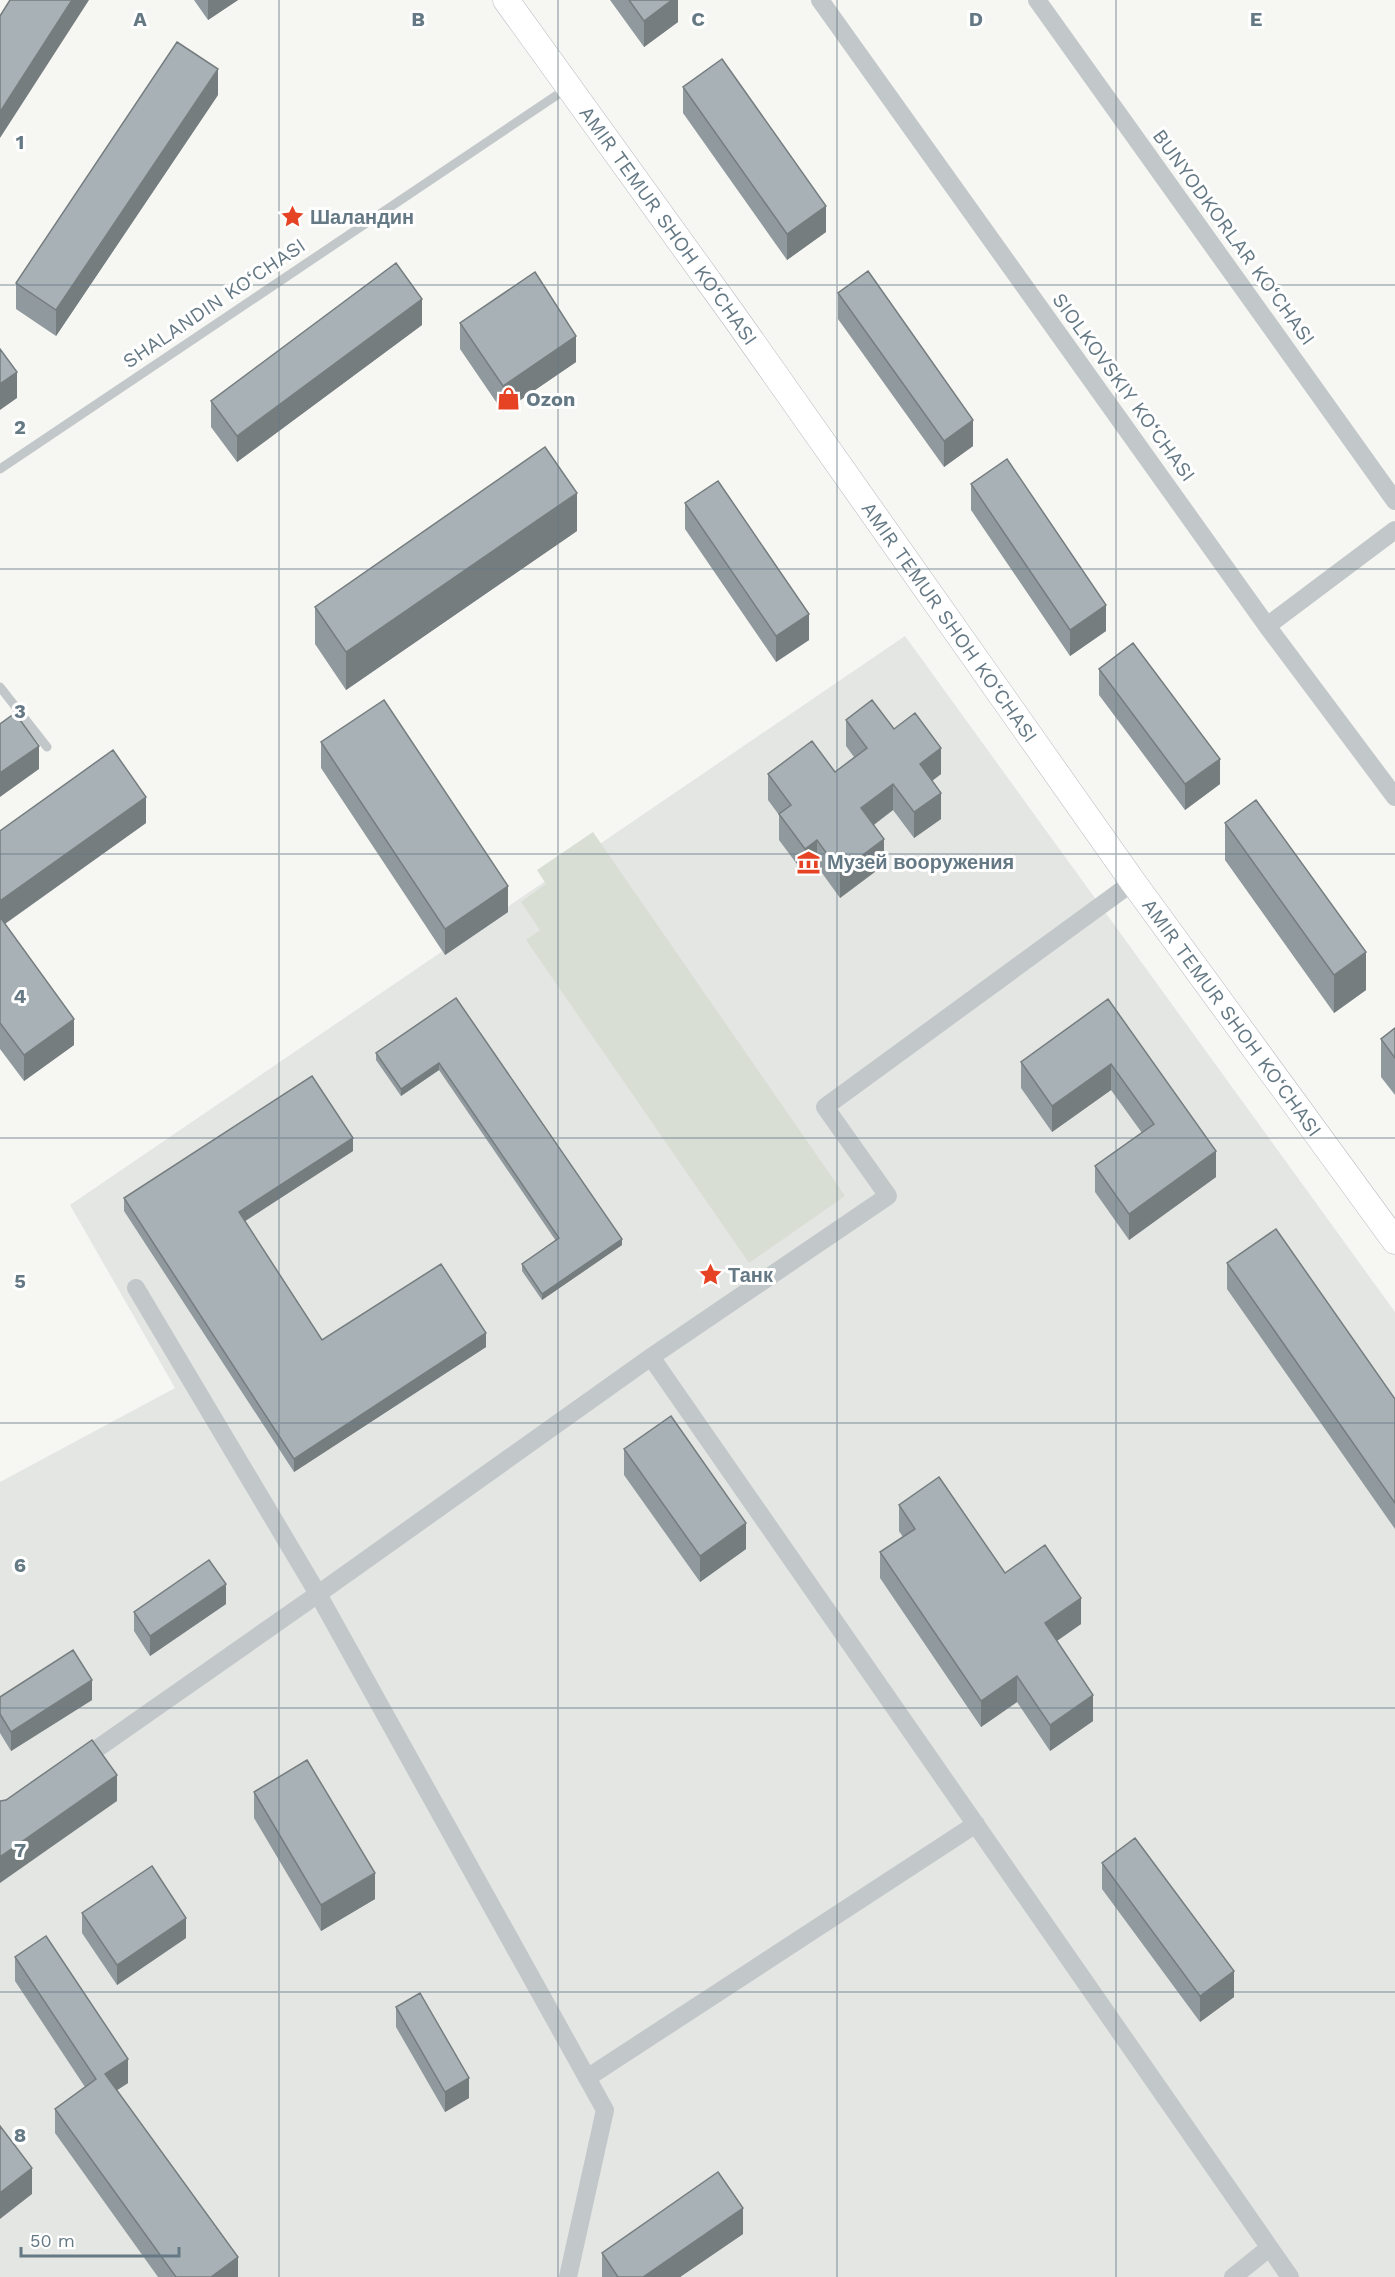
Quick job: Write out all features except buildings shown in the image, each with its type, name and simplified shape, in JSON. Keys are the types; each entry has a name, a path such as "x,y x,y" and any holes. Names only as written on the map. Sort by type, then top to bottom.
{"main road":[{"name":"AMIR TEMUR SHOH KO‘CHASI","path":"506,0 750,339 1133,882 1395,1241"}],"street":[{"name":"SIOLKOVSKIY KO‘CHASI","path":"820,0 1267,626 1395,798"},
{"name":"BUNYODKORLAR KO‘CHASI","path":"1037,0 1395,501"},
{"path":"1267,626 1395,530"},
{"path":"68,1770 651,1357 888,1196 825,1107 1133,882"},
{"path":"136,1288 318,1594 605,2110 568,2277"},
{"path":"651,1357 1290,2277"},
{"path":"587,2078 976,1824"},
{"path":"1233,2277 1269,2248"}],"lane":[{"name":"SHALANDIN KO‘CHASI","path":"0,469 568,87"},
{"path":"0,687 47,747"}],"shaded area":[{"path":"905,636 1395,1312 1395,2277 0,2277 0,1482 175,1388 70,1205"},
{"path":"593,832 845,1196 749,1263 526,940 540,930 521,902 546,884 537,870"}],"place":[{"name":"Шаландин","path":"292,217"},
{"name":"Ozon","path":"508,399"},
{"name":"Музей вооружения","path":"809,862"},
{"name":"Танк","path":"710,1275"}]}
